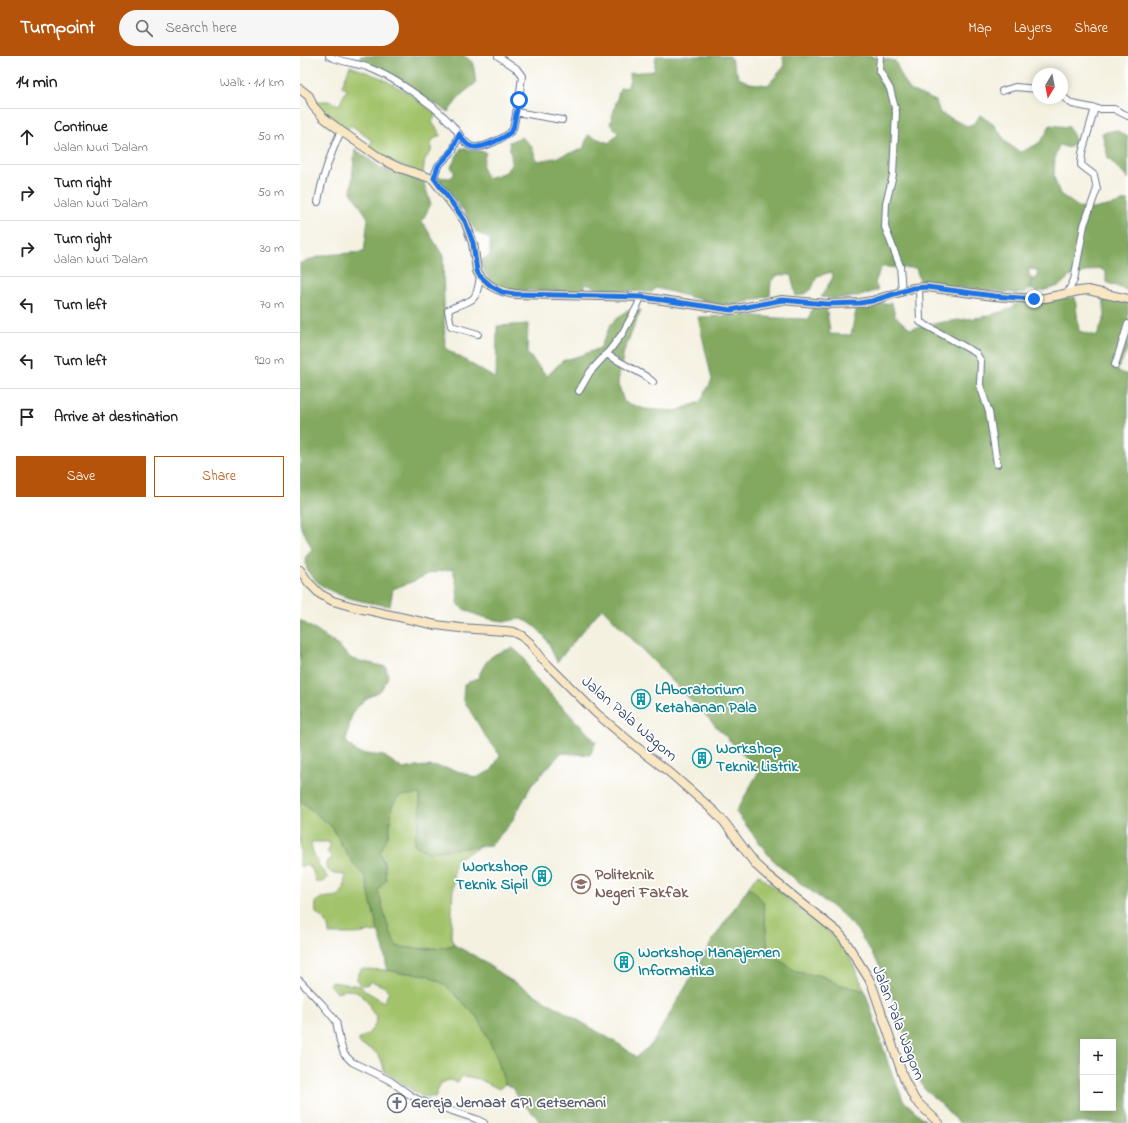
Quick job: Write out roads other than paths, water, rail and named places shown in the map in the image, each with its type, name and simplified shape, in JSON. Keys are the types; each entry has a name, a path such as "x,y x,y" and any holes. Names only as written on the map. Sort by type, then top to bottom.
{"main road":[{"path":"300,89 309,96 317,111 341,131 390,164 434,178 465,221 472,237 477,271 480,276 491,286 508,293 641,297 731,310 782,300 827,304 860,303 927,287 994,296 1023,298 1045,298 1088,290 1128,299"},
{"name":"Jalan Pala Wagom","path":"300,570 309,583 320,594 333,601 436,625 514,632 528,640 543,660 596,713 668,771 714,812 725,823 756,865 833,927 844,939 873,988 897,1060 911,1093 939,1123"}],"street":[{"path":"329,56 378,71 415,93 435,108 470,146 476,148 505,137 513,129 522,76 516,68 498,56"},
{"path":"880,56 879,70 890,89 896,112 893,175 886,204 885,227 900,266 902,292"},
{"path":"1002,91 1015,87 1032,88"},
{"path":"1068,101 1072,104 1114,109 1128,116"},
{"path":"1067,294 1074,280 1084,225 1097,189 1094,175 1081,165 1082,153 1096,108"},
{"path":"516,112 562,120"},
{"path":"318,202 330,155 341,131"},
{"path":"434,178 438,166 452,151 459,134"},
{"path":"478,334 451,326 448,310 471,301 476,296 480,276"},
{"path":"919,288 921,306 920,322 976,353 981,362 980,385 989,412 997,464"},
{"path":"579,391 590,372 622,334 641,297"},
{"path":"1116,365 1128,324"},
{"path":"606,354 654,382"},
{"path":"300,981 336,1021 344,1054 352,1062 389,1080 414,1097 476,1118 484,1123"}],"place":[{"name":"LAboratorium Ketahanan Pala","path":"641,699"},
{"name":"Workshop Teknik Listrik","path":"702,758"},
{"name":"Workshop Teknik Sipil","path":"542,876"},
{"name":"Politeknik Negeri Fakfak","path":"581,884"},
{"name":"Workshop Manajemen Informatika","path":"624,962"},
{"name":"Gereja Jemaat GPI Getsemani","path":"397,1103"}]}
